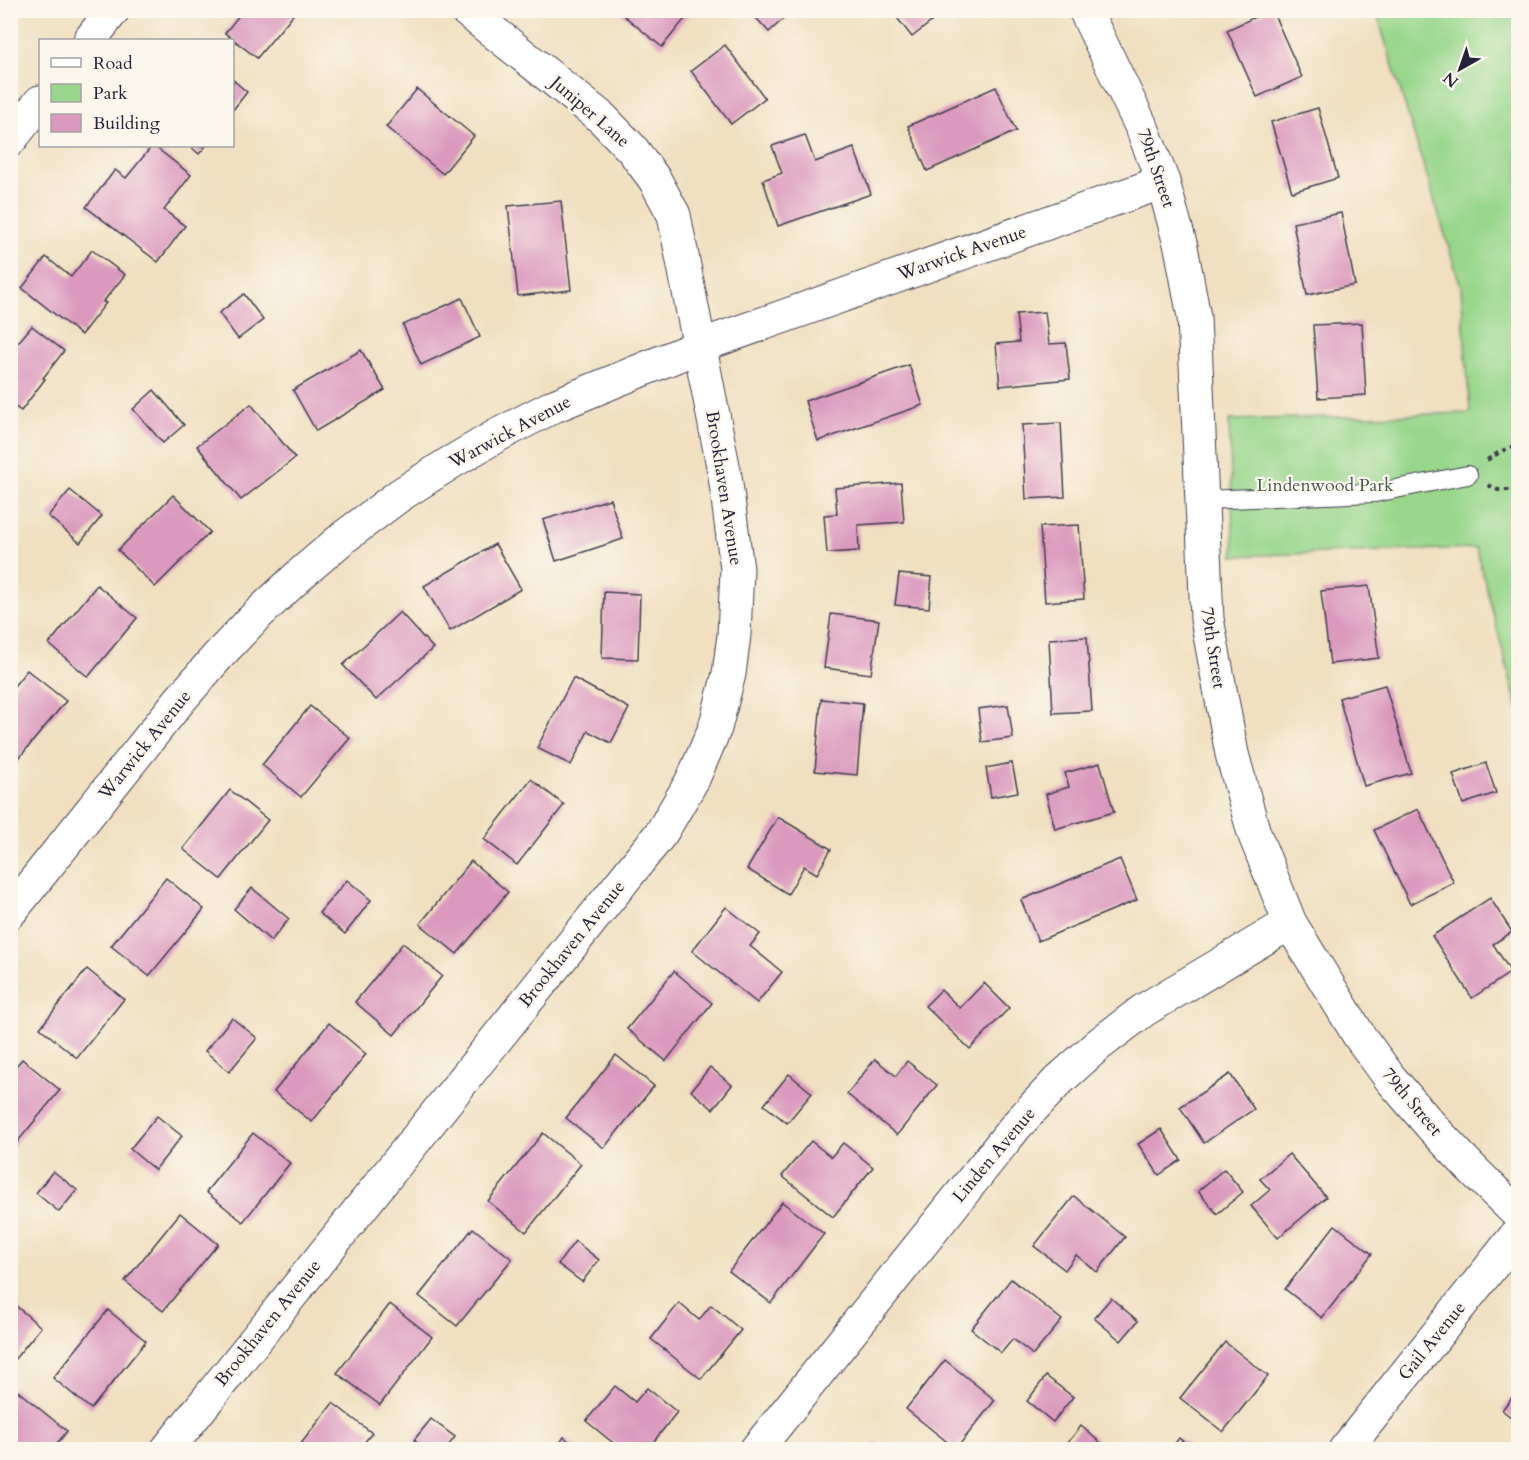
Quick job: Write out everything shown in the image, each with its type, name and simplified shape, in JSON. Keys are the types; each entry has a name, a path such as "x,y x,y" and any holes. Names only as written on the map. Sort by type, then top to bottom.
{"street":[{"path":"91,39 114,10"},
{"name":"Juniper Lane","path":"466,10 602,118 632,149 655,180 674,215 700,346"},
{"name":"79th Street","path":"1085,10 1143,130 1163,182 1180,247 1194,317 1207,619 1232,754 1254,833 1290,923 1360,1037 1390,1078 1433,1128 1518,1214"},
{"path":"10,140 39,103"},
{"name":"Warwick Avenue","path":"10,912 179,701 255,617 344,537 450,463 554,406 700,346 1163,182"},
{"name":"Brookhaven Avenue","path":"166,1449 662,832 693,779 715,728 729,674 738,569 725,476 700,346"},
{"name":"Linden Avenue","path":"756,1449 1016,1126 1058,1081 1098,1045 1144,1010 1290,923"},
{"name":"Gail Avenue","path":"1345,1449 1518,1233"}],"lane":[{"path":"1202,500 1375,493 1468,475"}],"path":[{"path":"1468,475 1499,452 1518,447"}],"green space":[{"name":"Lindenwood Park","path":"1376,11 1518,11 1518,709 1476,548 1234,556 1229,420 1470,413 1461,287"}],"building":[{"path":"243,10 297,10 257,58 225,33"},
{"path":"617,10 692,10 662,47"},
{"path":"749,10 788,10 790,13 769,32"},
{"path":"891,10 938,10 941,14 912,37"},
{"path":"1272,10 1302,77 1257,97 1227,30"},
{"path":"725,45 765,98 731,124 691,71"},
{"path":"234,81 247,92 234,108"},
{"path":"996,87 1016,131 927,171 908,126"},
{"path":"417,89 474,136 443,174 386,127"},
{"path":"1318,108 1338,178 1292,192 1271,122"},
{"path":"805,135 815,162 854,148 871,194 778,226 763,180 782,173 772,146"},
{"path":"151,147 155,147 191,175 164,210 185,226 158,262 86,207 115,170 126,178"},
{"path":"191,147 205,147 199,154"},
{"path":"561,201 571,290 518,296 508,206"},
{"path":"1341,213 1355,285 1307,295 1293,223"},
{"path":"92,250 125,275 81,335 22,288 46,257 71,277"},
{"path":"244,294 263,320 238,339 219,313"},
{"path":"462,298 480,337 421,365 403,325"},
{"path":"1045,312 1049,344 1066,343 1070,379 1000,386 996,344 1019,342 1016,314"},
{"path":"1362,323 1366,395 1318,398 1313,325"},
{"path":"32,326 64,351 21,411 10,403 10,352"},
{"path":"361,350 385,390 316,431 293,390"},
{"path":"909,365 923,405 818,441 805,401"},
{"path":"154,390 184,425 163,443 133,409"},
{"path":"251,404 295,458 241,500 197,446"},
{"path":"1061,423 1065,497 1026,499 1022,425"},
{"path":"901,483 904,522 858,525 859,551 827,553 824,515 837,514 835,488"},
{"path":"70,490 102,516 80,543 48,516"},
{"path":"173,495 210,532 155,587 118,550"},
{"path":"610,499 623,539 556,561 543,520"},
{"path":"1079,525 1084,599 1045,602 1040,527"},
{"path":"495,544 521,589 450,631 424,586"},
{"path":"899,574 932,577 929,608 895,605"},
{"path":"97,585 137,618 88,677 49,644"},
{"path":"1369,586 1379,658 1330,664 1321,591"},
{"path":"604,592 640,594 638,659 602,658"},
{"path":"400,612 433,648 376,700 343,665"},
{"path":"831,614 879,620 871,674 824,668"},
{"path":"1087,637 1092,711 1053,713 1049,639"},
{"path":"27,670 66,701 10,769 10,691"},
{"path":"573,678 629,708 611,743 588,731 571,765 537,748"},
{"path":"1385,685 1411,773 1364,786 1339,698"},
{"path":"821,699 863,703 857,775 815,771"},
{"path":"1008,705 1013,738 982,742 978,709"},
{"path":"310,706 350,738 301,797 262,765"},
{"path":"1012,763 1018,792 991,797 986,768"},
{"path":"1100,763 1114,812 1055,829 1046,794 1069,787 1065,773"},
{"path":"1486,763 1496,793 1463,804 1453,774"},
{"path":"531,779 564,805 517,865 484,839"},
{"path":"230,790 268,820 221,879 183,849"},
{"path":"1418,809 1454,883 1410,904 1374,830"},
{"path":"778,817 831,849 817,874 804,866 788,894 747,869"},
{"path":"1120,859 1137,900 1038,941 1021,900"},
{"path":"471,861 508,892 457,954 420,924"},
{"path":"166,878 204,909 149,976 111,946"},
{"path":"347,880 371,900 345,934 319,913"},
{"path":"252,888 289,919 271,941 234,909"},
{"path":"1490,898 1512,932 1493,944 1511,972 1472,998 1432,936"},
{"path":"726,907 760,934 750,946 782,972 757,1003 692,951"},
{"path":"403,943 442,976 394,1035 355,1002"},
{"path":"87,969 124,999 77,1058 40,1028"},
{"path":"674,971 712,1003 666,1061 627,1029"},
{"path":"984,983 1009,1008 970,1049 925,1006 941,990 960,1008"},
{"path":"232,1018 257,1038 229,1072 205,1051"},
{"path":"329,1023 366,1054 312,1122 274,1092"},
{"path":"616,1055 654,1086 604,1148 566,1118"},
{"path":"22,1059 60,1090 10,1151 10,1073"},
{"path":"875,1059 896,1076 907,1061 937,1085 897,1135 847,1094"},
{"path":"710,1067 732,1085 713,1109 691,1091"},
{"path":"789,1074 812,1093 787,1123 764,1105"},
{"path":"1230,1074 1254,1109 1204,1143 1180,1107"},
{"path":"157,1116 182,1136 155,1170 130,1149"},
{"path":"1161,1129 1181,1160 1159,1175 1138,1144"},
{"path":"253,1133 290,1163 243,1222 206,1192"},
{"path":"543,1133 581,1164 526,1232 488,1201"},
{"path":"811,1141 831,1157 843,1143 873,1167 833,1217 782,1176"},
{"path":"1289,1154 1326,1197 1278,1238 1251,1206 1270,1190 1260,1179"},
{"path":"1224,1169 1243,1192 1217,1214 1198,1191"},
{"path":"53,1171 77,1190 59,1212 36,1193"},
{"path":"1074,1196 1125,1237 1097,1272 1076,1255 1065,1270 1034,1246"},
{"path":"782,1202 824,1234 771,1303 729,1271"},
{"path":"180,1213 218,1244 163,1311 125,1281"},
{"path":"1335,1225 1372,1254 1322,1318 1285,1289"},
{"path":"473,1228 512,1259 457,1326 419,1296"},
{"path":"575,1241 599,1260 582,1282 558,1264"},
{"path":"1011,1279 1062,1320 1033,1355 1013,1339 1001,1353 971,1329"},
{"path":"1111,1298 1138,1321 1121,1341 1094,1318"},
{"path":"679,1303 699,1320 711,1305 741,1330 701,1379 651,1339"},
{"path":"390,1304 432,1337 380,1405 337,1373"},
{"path":"16,1306 41,1327 14,1360 10,1357 10,1313"},
{"path":"108,1310 146,1341 91,1409 53,1378"},
{"path":"1225,1342 1268,1376 1223,1432 1180,1398"},
{"path":"945,1360 995,1400 956,1449 906,1409"},
{"path":"1046,1376 1073,1397 1053,1422 1027,1401"},
{"path":"615,1386 635,1402 647,1388 677,1412 647,1450 622,1450 586,1421"},
{"path":"14,1388 67,1431 52,1450 10,1450 10,1393"},
{"path":"1518,1390 1518,1423 1502,1410"},
{"path":"333,1403 372,1433 358,1450 296,1450"},
{"path":"431,1419 455,1437 445,1450 426,1450 414,1440"},
{"path":"1081,1426 1109,1450 1062,1450"},
{"path":"564,1437 580,1450 555,1450"},
{"path":"1179,1438 1194,1450 1170,1450"},
{"path":"876,1442 886,1450 870,1450"}]}
